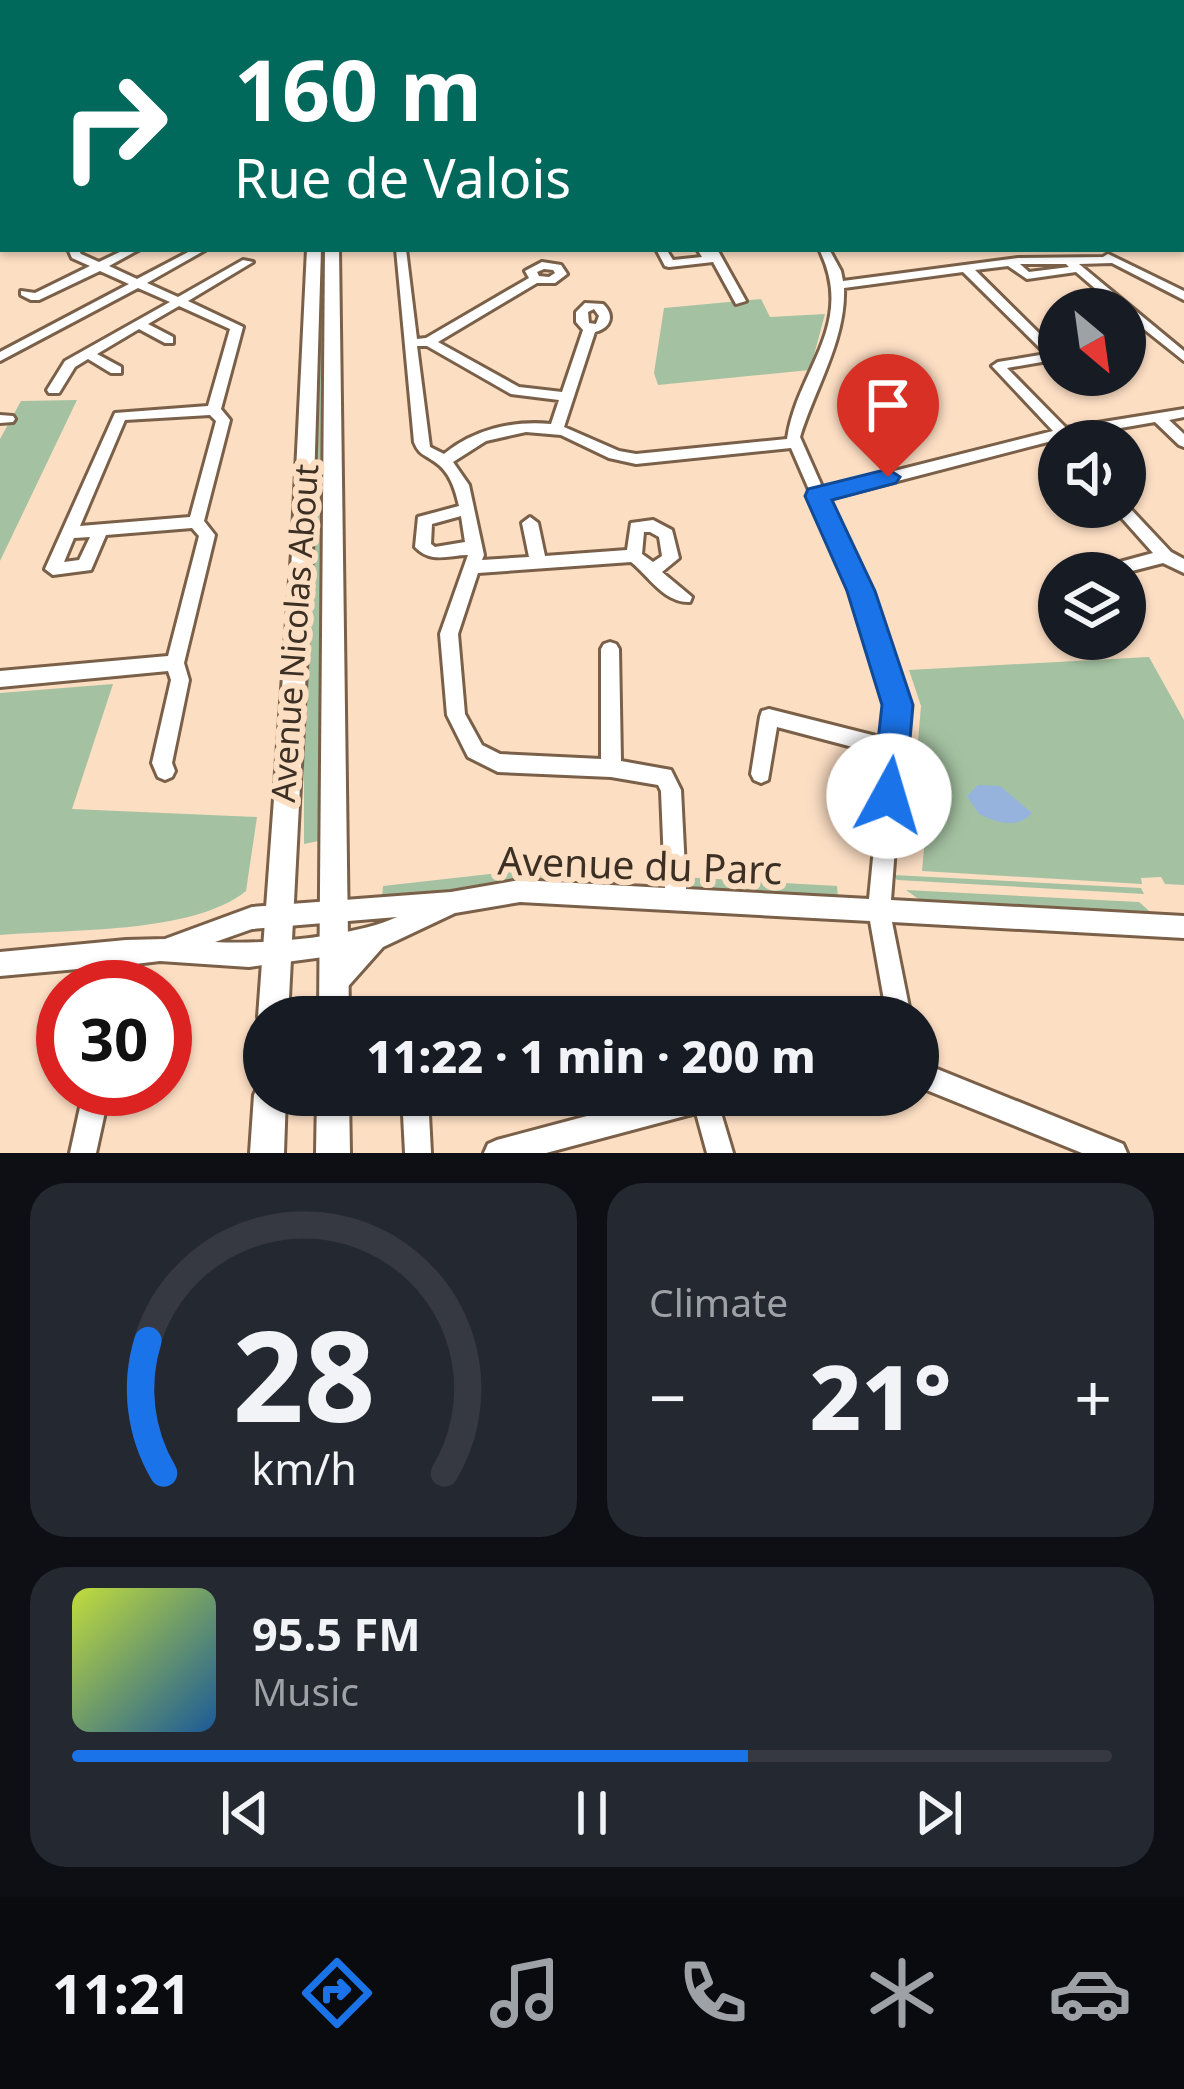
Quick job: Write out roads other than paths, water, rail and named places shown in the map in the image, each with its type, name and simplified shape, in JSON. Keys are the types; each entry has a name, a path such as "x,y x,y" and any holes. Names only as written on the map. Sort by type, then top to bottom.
{"main road":[{"name":"Avenue Nicolas About","path":"273,996 302,553 314,252"},
{"name":"Avenue Nicolas About","path":"332,252 328,590 334,996"},
{"path":"267,1153 269,1116"},
{"path":"333,1116 333,1153"}],"street":[{"path":"425,0 439,0"},
{"path":"74,252 237,327 214,410"},
{"path":"25,293 35,298 129,252"},
{"path":"0,359 196,252"},
{"path":"401,252 421,442 424,450 446,460 462,485 474,547 475,567 454,609 449,634 456,716 475,751 498,763 611,768 664,777 671,790 676,898"},
{"path":"663,252 669,264 709,260 704,252"},
{"path":"714,252 740,301"},
{"path":"825,252 841,285 820,377 794,430 794,443 861,591 898,705 879,910 895,996"},
{"path":"968,252 982,265"},
{"path":"841,285 1011,262 1028,276 1079,257 1115,260 1184,296"},
{"path":"1079,257 1184,357"},
{"path":"54,390 70,364 247,262"},
{"path":"966,268 1054,356 998,366 1044,420"},
{"path":"412,343 429,342 536,279"},
{"path":"138,325 169,340"},
{"path":"556,429 591,326"},
{"path":"429,342 515,391 567,398"},
{"path":"88,354 116,370"},
{"path":"196,522 223,420 214,410"},
{"path":"100,531 85,566 53,569 119,416 214,410"},
{"path":"1143,420 1184,413"},
{"path":"1158,417 1184,442"},
{"path":"446,460 479,437 556,429 610,456 636,460 794,443"},
{"path":"817,496 1038,442"},
{"path":"467,509 424,520 423,547 433,553 474,547"},
{"path":"68,533 196,522"},
{"path":"165,771 162,763 181,680 175,663 207,535 196,522"},
{"path":"530,523 538,561"},
{"path":"634,556 638,526 653,526 666,534 671,558 653,570"},
{"path":"1139,528 1165,556 1184,567"},
{"path":"475,567 634,556 684,596"},
{"path":"1146,561 1165,556"},
{"path":"610,649 611,768"},
{"path":"0,679 175,663"},
{"path":"761,774 769,717 893,749"},
{"name":"Avenue du Parc","path":"160,950 278,914 454,902 520,891 1184,927"},
{"name":"Avenue du Parc","path":"160,950 274,954 334,947 375,939 454,902"},
{"name":"Avenue du Parc","path":"334,985 375,939"},
{"path":"0,964 160,950"},
{"path":"124,960 126,951"},
{"path":"939,1082 1114,1153"},
{"path":"83,1153 91,1116"},
{"path":"416,1116 418,1153"},
{"path":"492,1152 632,1116"},
{"path":"713,1116 720,1153"}],"water":[{"path":"978,785 1000,786 1032,813 1007,823 979,814 967,796"}]}
